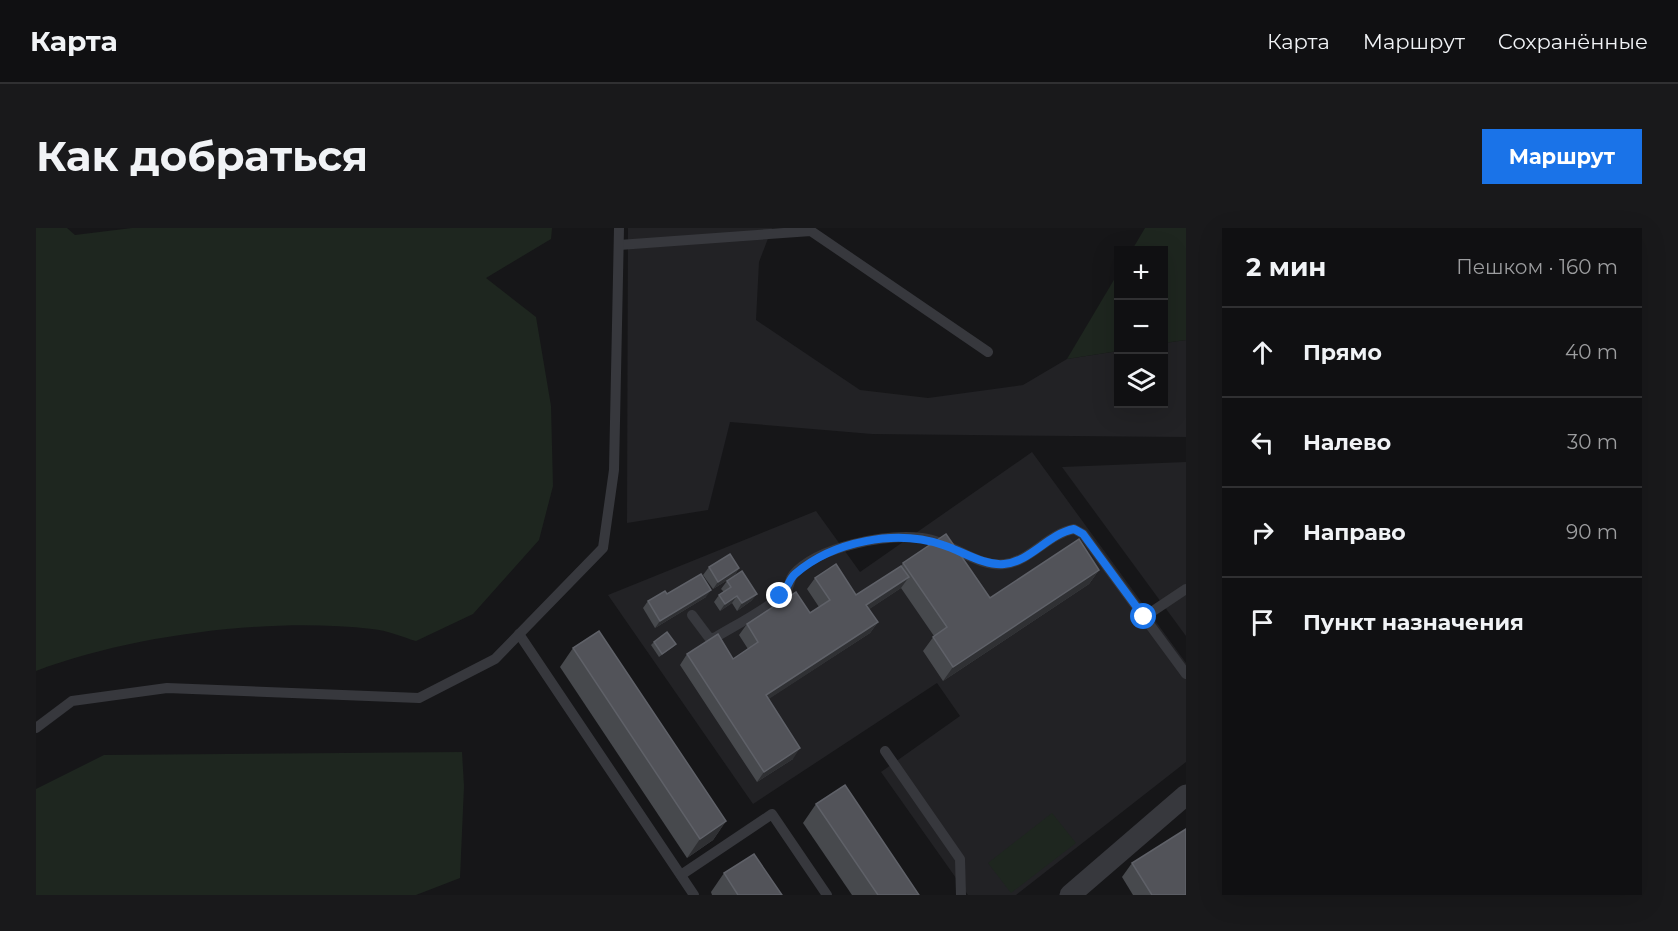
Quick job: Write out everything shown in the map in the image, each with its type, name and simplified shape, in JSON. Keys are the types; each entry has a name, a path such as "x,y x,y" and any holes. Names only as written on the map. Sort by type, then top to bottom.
{"street":[{"path":"1070,895 1186,795"}],"lane":[{"path":"36,728 72,700 167,688 419,698 495,659 603,548 614,471 619,228"},
{"path":"619,245 772,231 812,230 988,352"},
{"path":"692,615 706,636 710,639 716,637 785,592 797,572 830,551 855,544 903,537 926,539 990,563 1005,564 1017,560 1062,531 1074,529 1083,534 1186,674"},
{"path":"1144,617 1186,589"},
{"path":"519,634 694,895"},
{"path":"885,751 960,859 961,895"},
{"path":"681,875 772,814 827,895"}],"shaded area":[{"path":"36,228 67,228 75,235 132,228 552,228 551,239 486,278 536,317 551,406 553,486 539,540 473,614 416,641 372,629 290,625 246,628 158,639 74,658 36,671"},
{"path":"628,228 772,228 759,262 756,320 860,390 928,398 1023,385 1067,359 1114,352 1114,408 1168,408 1168,342 1186,340 1186,437 872,434 730,422 708,510 627,523"},
{"path":"1145,228 1186,228 1186,340 1168,342 1168,246 1134,246"},
{"path":"1114,280 1114,352 1067,359"},
{"path":"1032,452 1186,663 1186,762 1016,895 968,895 881,772 960,716 937,683 753,804 608,595 816,511 860,572"},
{"path":"1186,462 1186,636 1062,467"},
{"path":"462,752 464,786 460,878 416,895 36,895 36,789 104,755"},
{"path":"1052,813 1076,843 1011,893 988,863"}],"building":[{"path":"946,534 990,598 1079,539 1099,570 953,667 933,637 947,627 903,563"},
{"path":"730,554 739,568 718,582 709,567"},
{"path":"836,564 856,595 901,566 909,577 866,605 878,622 766,695 800,748 764,772 687,654 718,634 733,659 758,642 747,624 796,592 810,613 830,600 815,578"},
{"path":"742,571 757,594 742,603 737,596 725,604 719,595 731,587 727,581"},
{"path":"701,574 711,590 660,621 648,601 665,591 667,594"},
{"path":"599,631 726,821 700,839 573,648"},
{"path":"667,632 676,644 662,654 654,642"},
{"path":"845,785 919,895 878,895 816,804"},
{"path":"1186,829 1186,895 1152,895 1132,863"},
{"path":"754,854 782,895 738,895 724,873"}],"route":[{"path":"780,596 797,572 830,551 855,544 903,537 926,539 990,563 1005,564 1017,560 1062,531 1074,529 1083,534 1144,617"}]}
